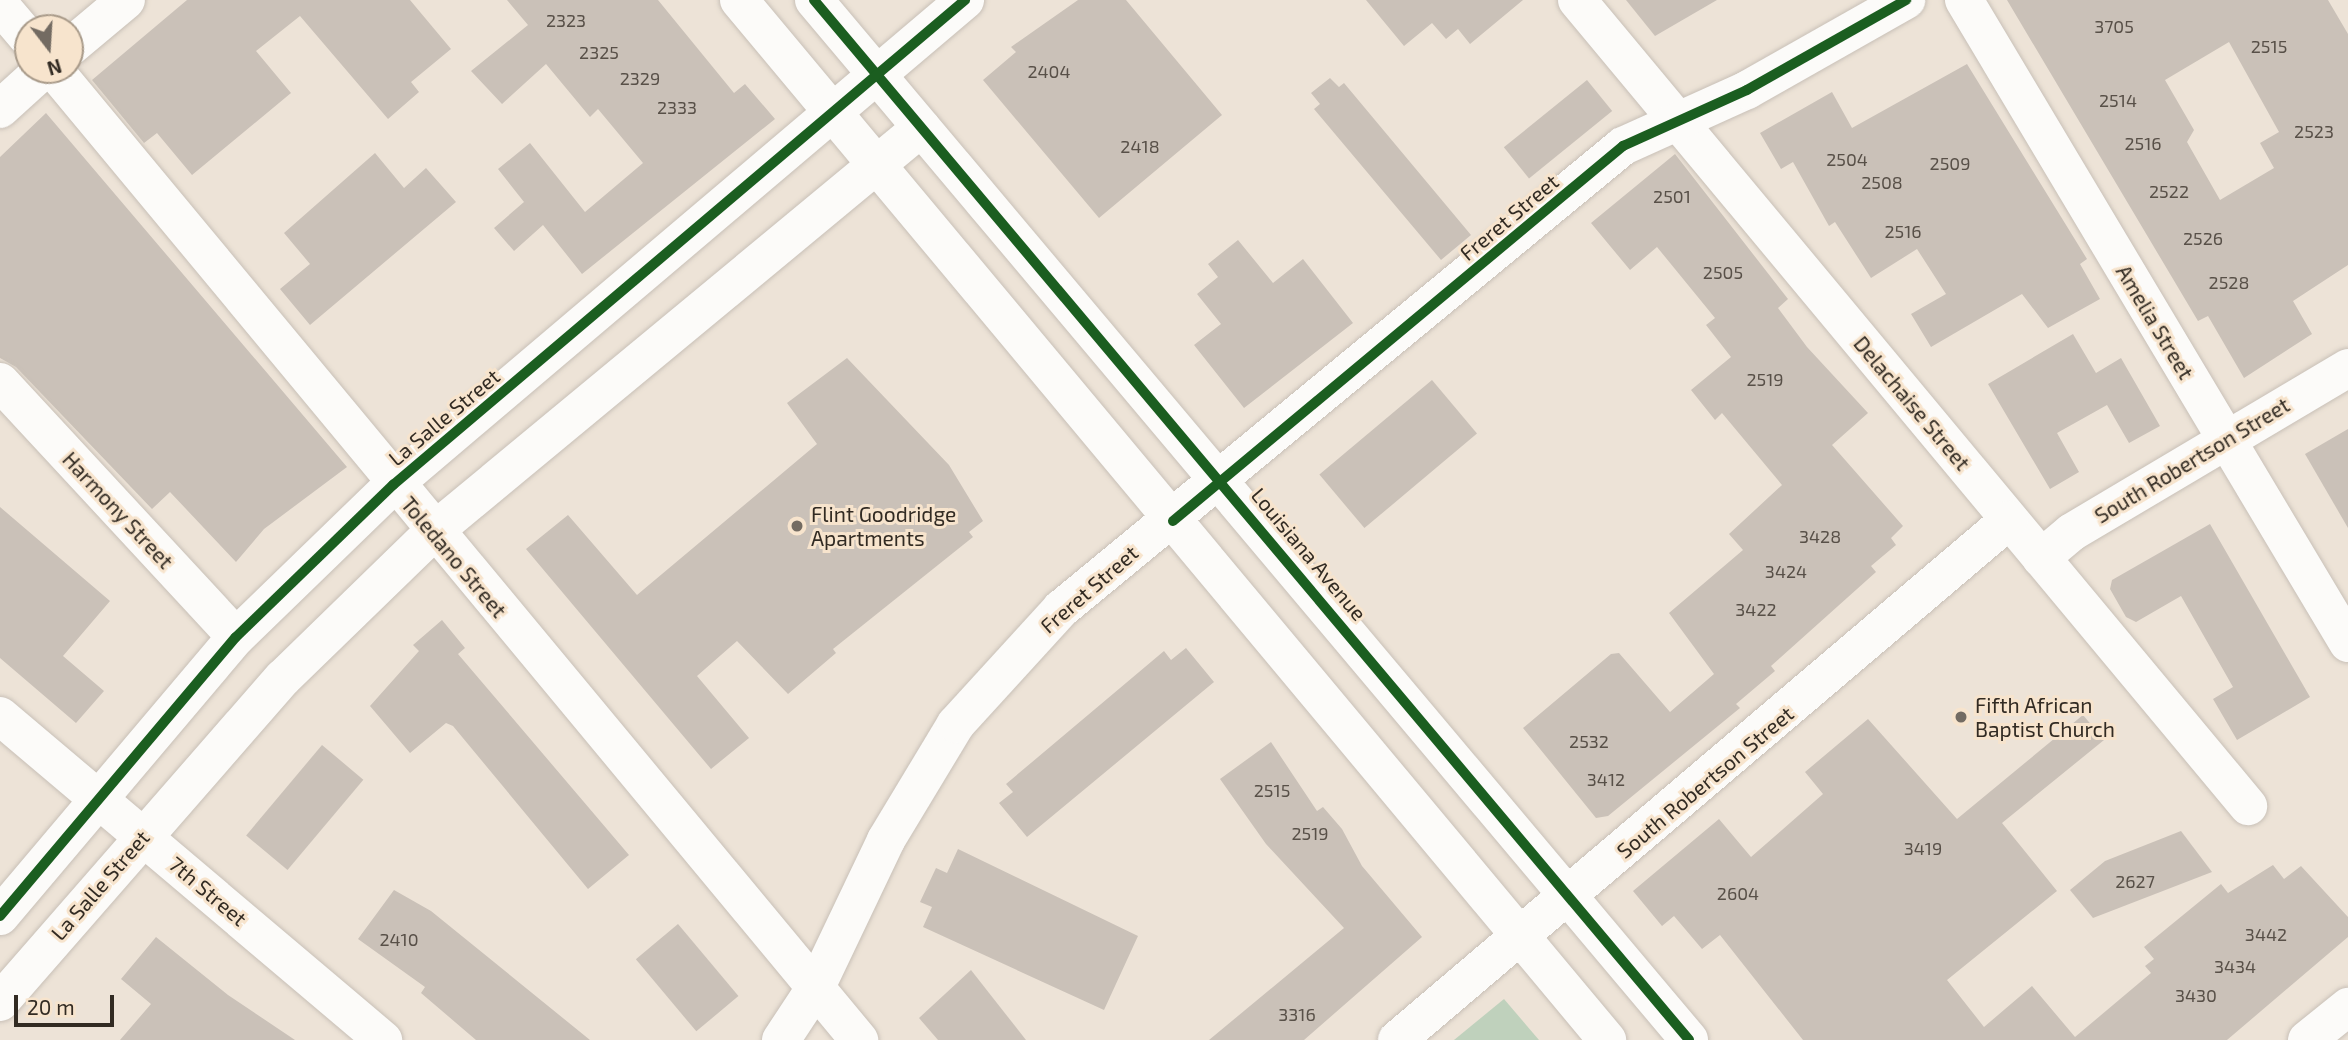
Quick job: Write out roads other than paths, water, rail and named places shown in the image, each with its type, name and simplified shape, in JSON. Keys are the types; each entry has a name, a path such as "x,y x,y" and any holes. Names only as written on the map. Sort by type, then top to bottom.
{"street":[{"path":"84,35 125,0"},
{"path":"739,0 1607,1040"},
{"name":"Louisiana Avenue","path":"814,0 1222,480 1689,1040"},
{"name":"La Salle Street","path":"0,916 236,637 393,485 834,115 876,75 965,0"},
{"name":"Delachaise Street","path":"1577,0 2248,806"},
{"name":"Freret Street","path":"781,1040 816,987 886,840 956,724 1061,609 1173,521 1623,146 1747,90 1906,0"},
{"name":"Amelia Street","path":"1964,0 2348,643"},
{"path":"0,5 14,22"},
{"path":"0,109 28,84"},
{"name":"Toledano Street","path":"65,84 393,485 859,1040"},
{"name":"La Salle Street","path":"0,1002 142,835 283,678 433,532 921,128"},
{"name":"South Robertson Street","path":"2041,558 2072,532 2348,368"},
{"name":"Harmony Street","path":"0,382 236,637"},
{"name":"South Robertson Street","path":"1398,1040 2009,520"},
{"name":"7th Street","path":"0,716 383,1040"},
{"path":"2307,1040 2348,1007"}],"place":[{"name":"Flint Goodridge Apartments","path":"797,526"},
{"name":"Fifth African Baptist Church","path":"1961,717"}]}
